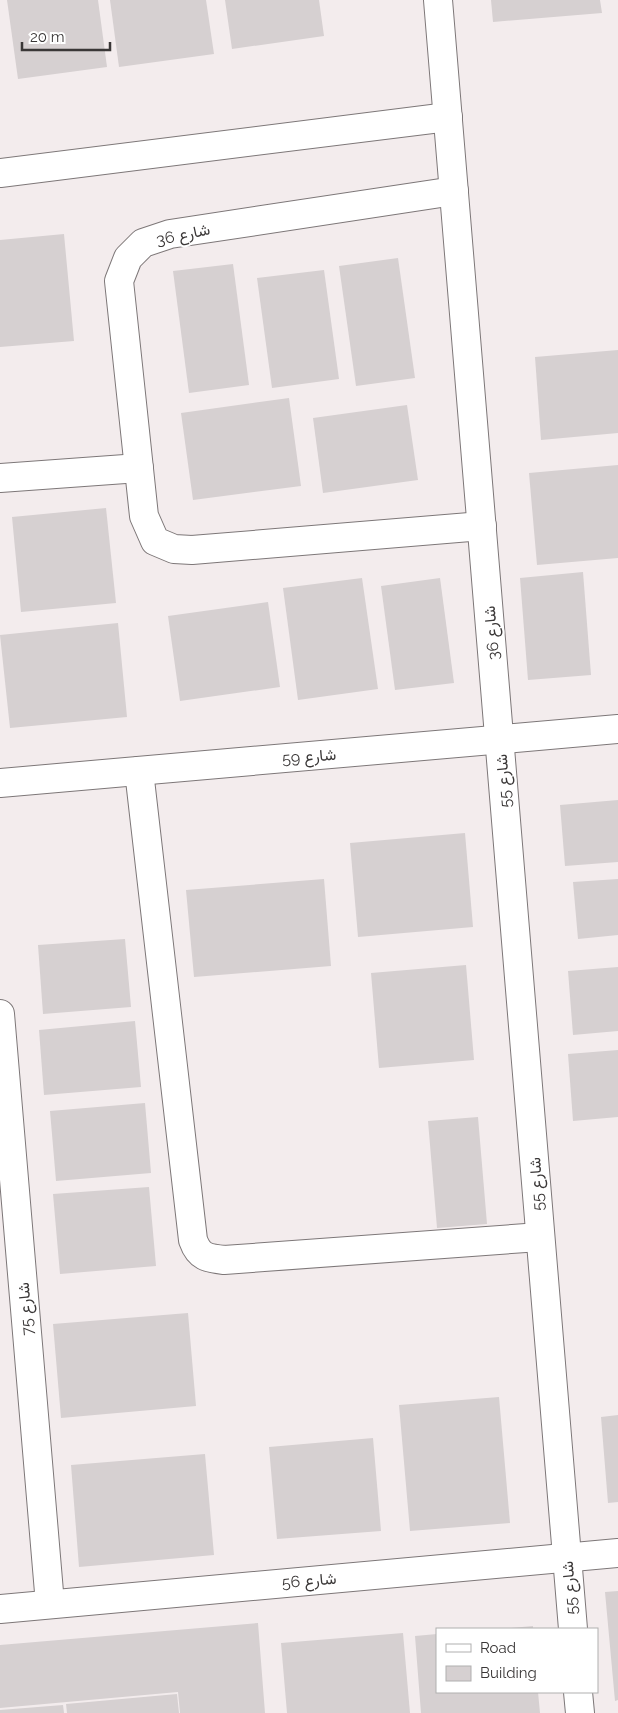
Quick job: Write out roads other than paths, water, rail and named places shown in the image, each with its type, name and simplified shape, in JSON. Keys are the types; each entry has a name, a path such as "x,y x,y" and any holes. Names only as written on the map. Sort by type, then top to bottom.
{"street":[{"name":"شارع 36","path":"438,0 500,739"},
{"path":"0,173 448,117"},
{"name":"شارع 36","path":"454,191 170,234 143,243 128,258 119,281 144,516 155,541 174,549 192,550 482,526"},
{"path":"0,478 139,468"},
{"name":"شارع 59","path":"0,784 618,729"},
{"name":"شارع 55","path":"500,739 573,1628"},
{"path":"139,771 193,1240 196,1250 207,1257 224,1260 540,1237"},
{"name":"شارع 75","path":"0,1014 50,1604"},
{"name":"شارع 56","path":"0,1610 618,1553"},
{"path":"578,1693 580,1713"}]}
